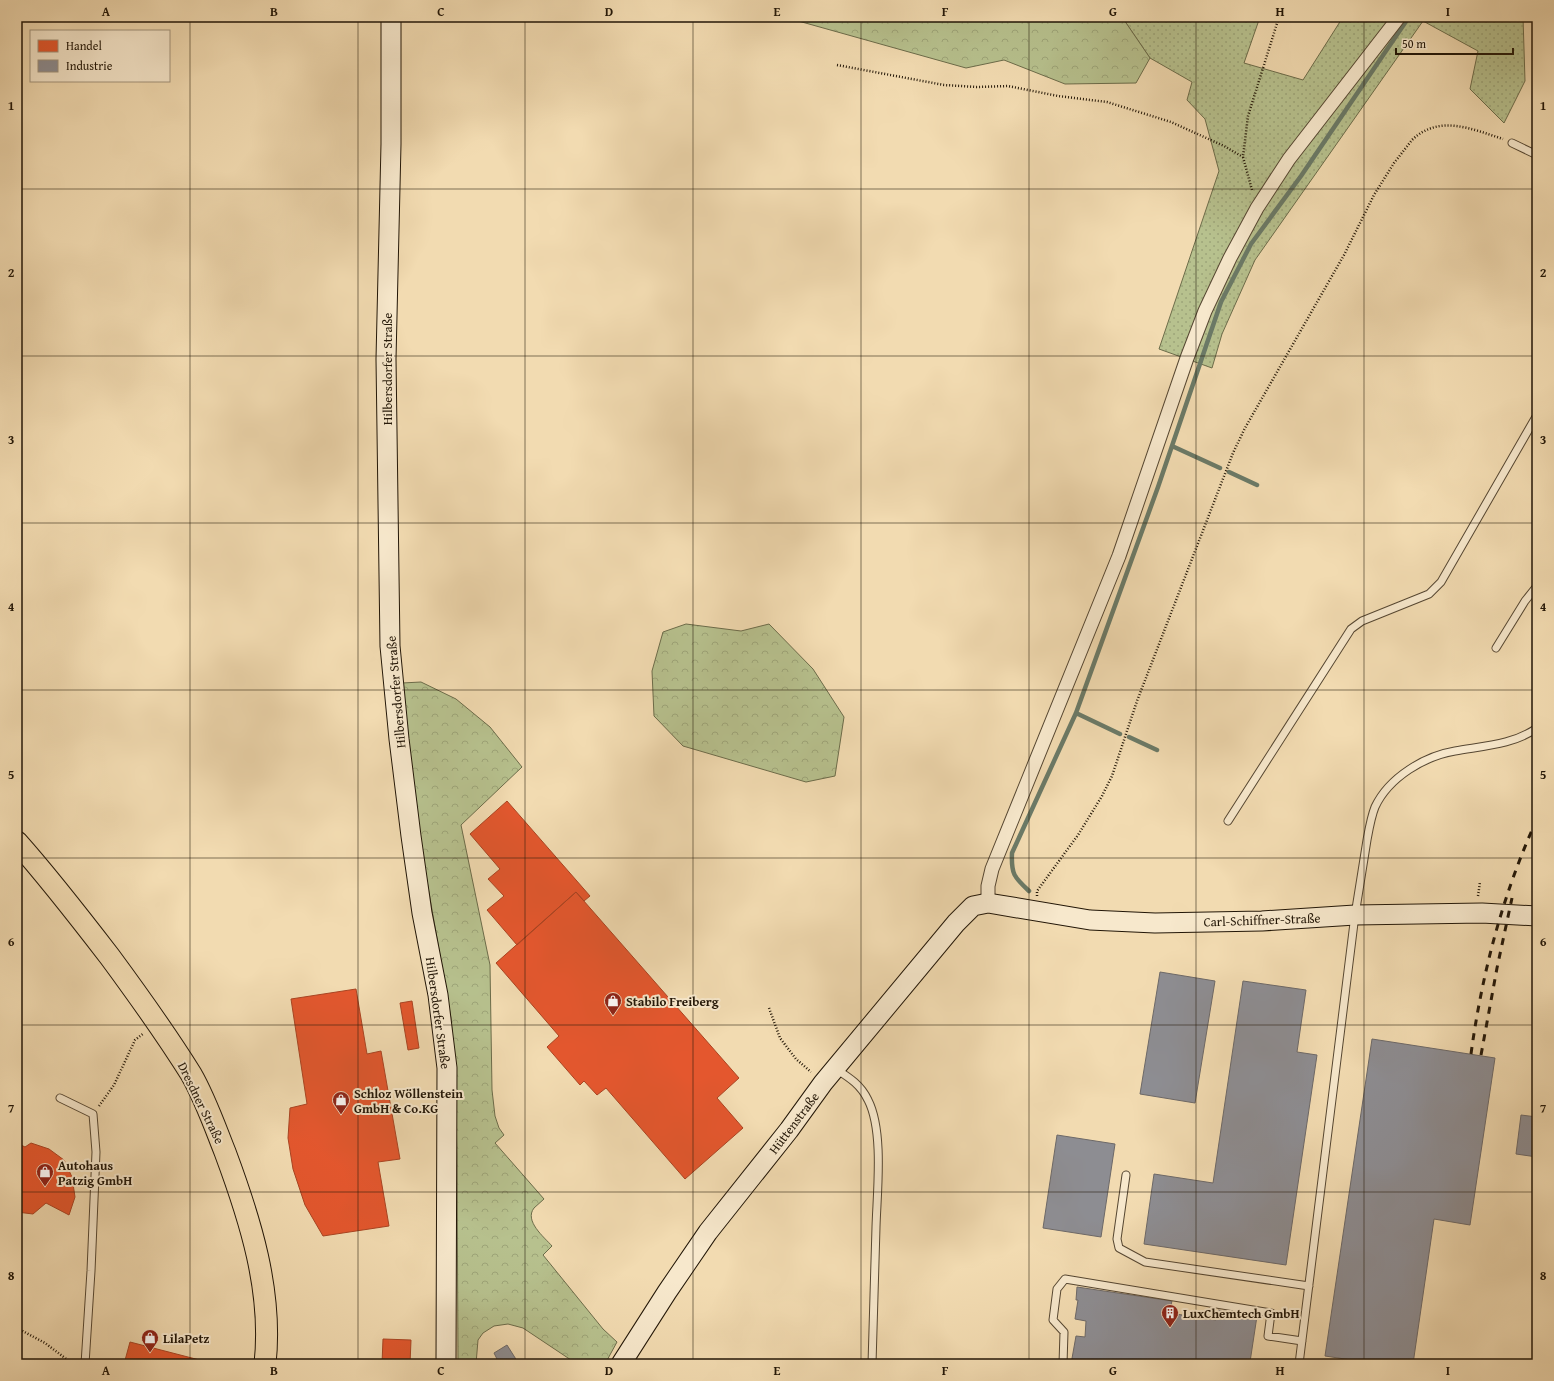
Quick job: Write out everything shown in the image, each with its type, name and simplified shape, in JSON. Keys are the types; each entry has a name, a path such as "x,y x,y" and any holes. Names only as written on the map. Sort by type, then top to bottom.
{"main road":[{"name":"Hilbersdorfer Straße","path":"391,17 391,152 386,359 390,646 399,740 411,836 422,913 438,995 447,1068 446,1364"},
{"name":"Dresdner Straße","path":"17,842 69,903 142,1000 192,1076 216,1127 244,1204 254,1241 264,1292 265,1364"},
{"name":"Carl-Schiffner-Straße","path":"988,903 1033,912 1090,920 1154,923 1262,921 1355,915 1482,913 1537,916"},
{"name":"Hüttenstraße","path":"621,1364 667,1292 708,1232 789,1130 823,1083 956,923 973,906 988,903"}],"street":[{"path":"988,903 988,886 992,869 1119,556 1197,331 1230,258 1257,208 1289,159 1399,17"}],"lane":[{"path":"1512,142 1537,155"},
{"path":"1228,822 1350,628 1362,621 1429,594 1441,582 1537,415"},
{"path":"1496,648 1537,586"},
{"path":"1299,1364 1355,915 1370,826 1376,807 1387,790 1402,775 1423,762 1446,753 1512,741 1530,733 1537,728"},
{"path":"836,1069 852,1079 862,1088 869,1101 876,1121 878,1164 872,1364"},
{"path":"60,1098 93,1114 96,1152 85,1364"},
{"path":"1126,1175 1117,1239 1119,1248 1131,1256 1145,1262 1309,1286"},
{"path":"1063,1364 1064,1332 1053,1320 1057,1289 1065,1279 1271,1313 1268,1336 1302,1341"}],"path":[{"path":"1257,208 1254,202 1243,157 1248,116 1279,17"},
{"path":"837,65 944,85 977,87 1008,86 1058,96 1107,102 1171,122 1224,146 1243,157"},
{"path":"1033,912 1037,891 1078,835 1102,796 1112,776 1137,701 1233,453 1245,428 1344,255 1374,195 1408,144 1418,134 1429,128 1443,125 1458,126 1498,138"},
{"path":"769,1008 780,1038 796,1058 823,1083"},
{"path":"93,1114 114,1085 135,1040 156,1022"},
{"path":"17,1328 44,1343 73,1364"}],"green space":[{"path":"784,17 1122,17 1150,58 1136,83 1065,84 1004,60 966,68"},
{"path":"1122,17 1260,17 1244,63 1303,80 1343,17 1523,17 1525,81 1504,123 1470,89 1478,51 1423,21 1255,260 1222,334 1212,368 1159,349 1219,171 1205,119 1187,100 1192,82 1150,58"},
{"path":"686,624 741,631 769,624 813,669 844,717 835,776 806,782 683,746 654,716 652,671 663,632"},
{"path":"421,682 456,699 490,727 522,767 461,825 490,965 492,1090 495,1116 499,1128 504,1135 495,1143 544,1199 534,1208 531,1218 536,1228 552,1246 543,1255 603,1329 617,1342 605,1364 577,1364 523,1328 508,1324 494,1326 483,1333 478,1340 476,1364 458,1364 457,1155 455,1074 451,1018 421,847 402,683"}],"building: Handel":[{"path":"507,801 590,896 584,901 576,892 517,945 487,910 504,896 488,879 500,869 470,834"},
{"name":"Stabilo Freiberg","path":"576,892 739,1078 717,1098 743,1128 685,1179 606,1088 597,1095 584,1081 580,1085 547,1047 559,1036 496,963"},
{"name":"Schloz Wöllenstein GmbH & Co.KG","path":"356,989 367,1054 381,1051 400,1159 378,1162 389,1226 323,1236 305,1205 293,1169 288,1138 290,1108 307,1104 291,999"},
{"path":"412,1001 419,1048 408,1050 400,1003"},
{"name":"Autohaus Patzig GmbH","path":"17,1143 25,1147 31,1143 49,1149 64,1160 72,1177 75,1197 69,1215 46,1203 33,1214 17,1212"},
{"path":"383,1339 411,1340 410,1364 382,1364"},
{"name":"LilaPetz","path":"130,1342 215,1364 124,1364"}],"building: Industrie":[{"path":"1160,972 1215,981 1195,1103 1140,1094"},
{"path":"1243,981 1306,990 1297,1052 1317,1055 1286,1265 1144,1244 1154,1174 1213,1183"},
{"path":"1372,1039 1495,1058 1470,1225 1434,1219 1413,1364 1358,1364 1358,1361 1325,1356"},
{"path":"1521,1115 1537,1117 1537,1157 1516,1154"},
{"path":"1057,1135 1115,1144 1101,1237 1043,1228"},
{"name":"LuxChemtech GmbH","path":"1077,1287 1172,1301 1169,1313 1216,1320 1218,1310 1257,1316 1250,1362 1267,1364 1071,1364 1076,1336 1085,1337 1086,1321 1075,1319 1078,1300 1076,1300"},
{"path":"507,1345 519,1364 490,1364 497,1359 494,1353"}],"waterway":[{"path":"1029,891 1014,875 1012,853 1076,713 1158,487 1221,302 1251,244 1301,176 1409,17"},
{"path":"1172,446 1220,468"},
{"path":"1229,472 1257,485"},
{"path":"1076,713 1120,734"},
{"path":"1129,737 1157,750"}],"railway":[{"path":"1471,1054 1481,994 1495,934 1514,876 1537,819"},
{"path":"1481,1055 1512,898"}],"place":[{"name":"Stabilo Freiberg","path":"613,1016"},
{"name":"Schloz Wöllenstein GmbH & Co.KG","path":"341,1115"},
{"name":"Autohaus Patzig GmbH","path":"45,1187"},
{"name":"LuxChemtech GmbH","path":"1170,1328"},
{"name":"LilaPetz","path":"150,1353"}]}
